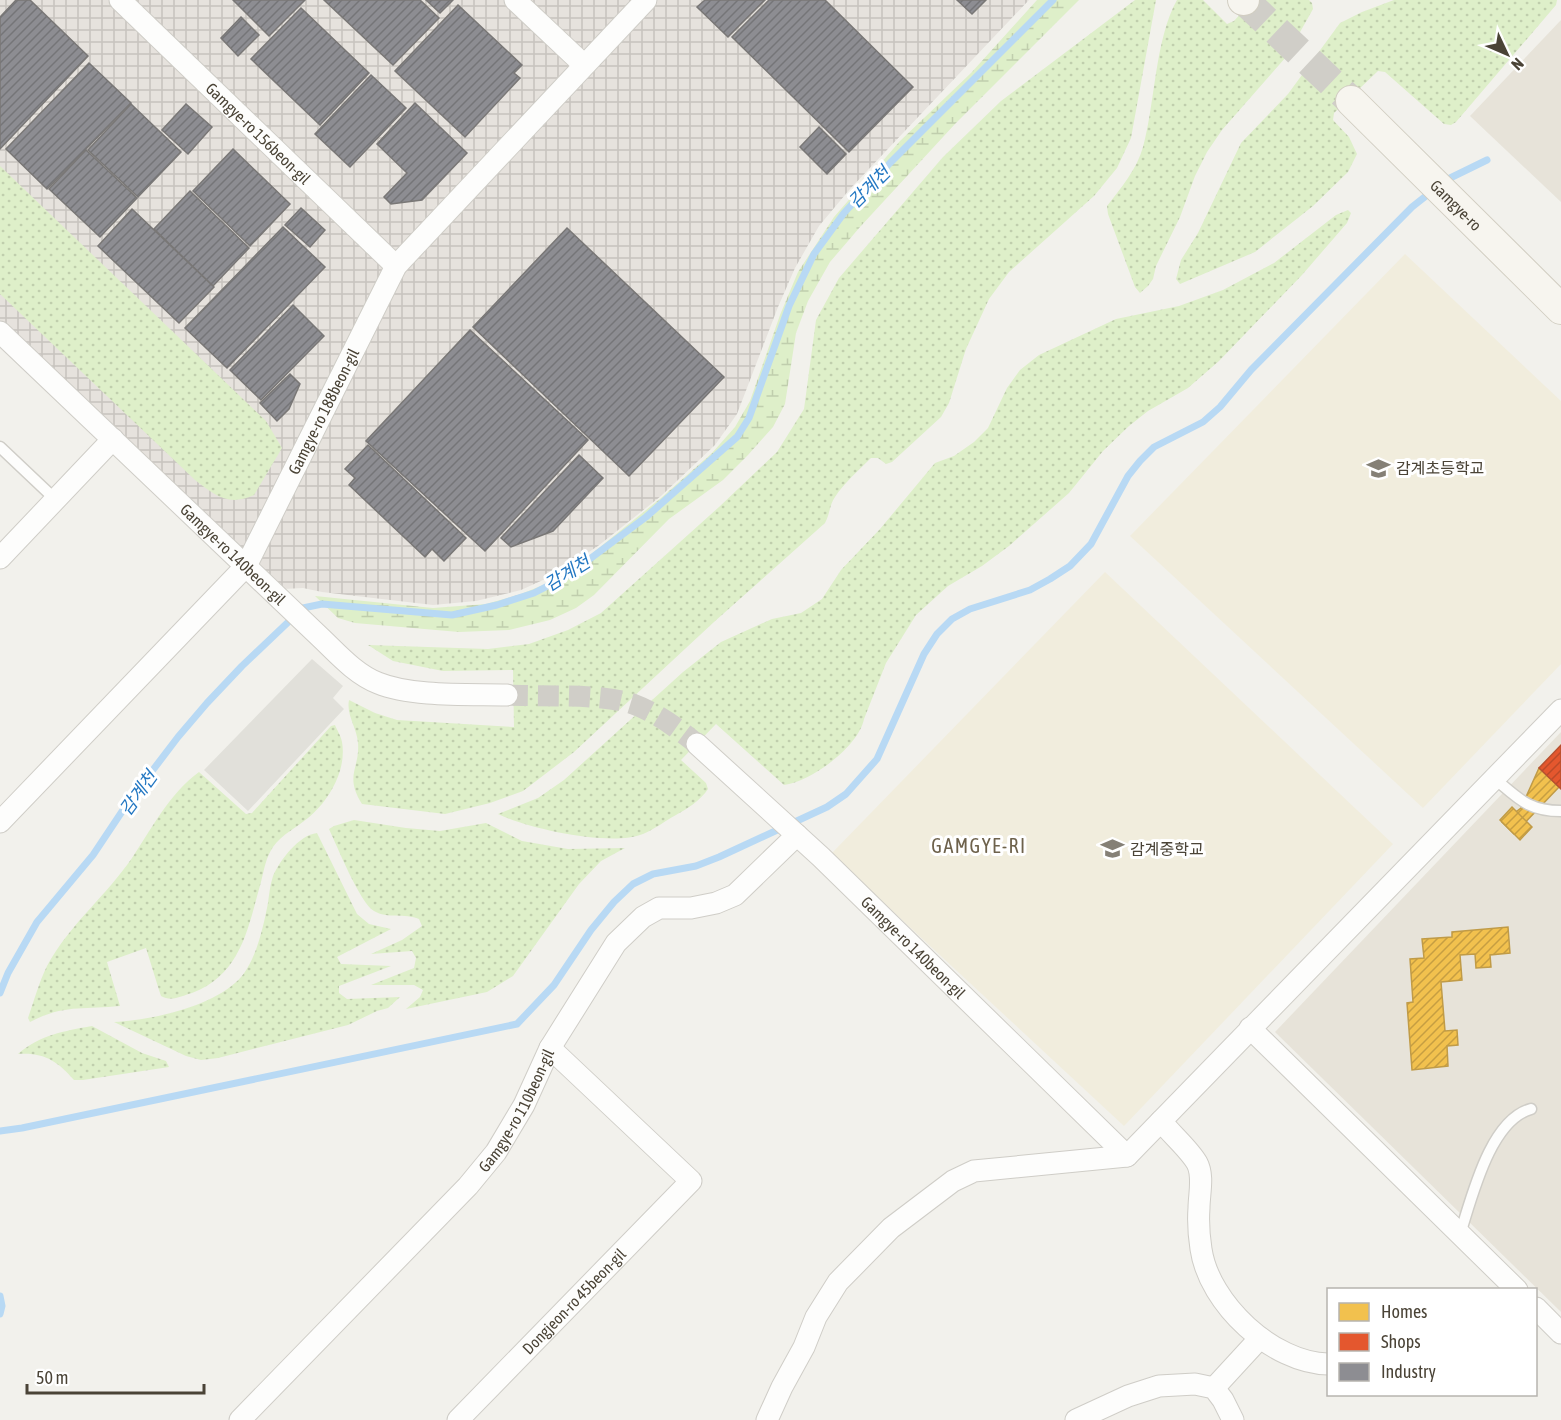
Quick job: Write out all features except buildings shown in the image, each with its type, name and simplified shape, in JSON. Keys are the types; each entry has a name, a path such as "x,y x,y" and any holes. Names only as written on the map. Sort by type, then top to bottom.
{"main road":[{"name":"Gamgye-ro","path":"1351,101 1561,309"}],"street":[{"name":"Gamgye-ro 156beon-gil","path":"120,0 396,266"},
{"path":"515,0 584,65"},
{"name":"Gamgye-ro 188beon-gil","path":"0,822 246,566 396,266 646,0"},
{"name":"Gamgye-ro 140beon-gil","path":"0,332 359,672 377,683 401,689 507,695"},
{"path":"0,558 113,439"},
{"path":"766,1420 804,1347 816,1317 838,1282 891,1228 953,1181 974,1171 1127,1156 1561,710"},
{"name":"Gamgye-ro 140beon-gil","path":"697,744 821,857 1127,1156"},
{"name":"Gamgye-ro 110beon-gil","path":"240,1420 468,1186 502,1143 524,1105 550,1048 616,943 643,917 659,908 691,908 716,903 735,895 797,835"},
{"path":"1250,1028 1515,1288"},
{"name":"Dongjeon-ro 45beon-gil","path":"458,1420 691,1181 550,1048"},
{"path":"1161,1121 1197,1163 1200,1178 1201,1251 1208,1272 1230,1309 1260,1338 1297,1358 1316,1364 1327,1364"},
{"path":"1537,1309 1561,1333"},
{"path":"1214,1388 1260,1338"},
{"path":"1076,1420 1128,1396 1159,1386 1195,1384 1214,1388 1233,1420"}],"lane":[{"path":"0,447 56,500"},
{"path":"1494,778 1528,806 1544,811 1561,811"},
{"path":"1460,1234 1478,1180 1496,1139 1516,1115 1531,1108"}],"shaded area":[{"path":"0,0 1029,0 850,189 819,226 795,268 737,414 715,445 661,496 598,546 554,575 521,590 476,601 433,605 303,588 283,589 0,332"},
{"path":"1561,20 1561,202 1470,116"},
{"name":"감계초등학교","path":"1405,254 1561,401 1561,664 1423,808 1130,536"},
{"name":"감계중학교","path":"1105,572 1393,844 1124,1126 831,854"},
{"path":"312,659 343,686 333,698 344,709 248,811 204,770"},
{"path":"1561,732 1561,1312 1275,1032"}],"green space":[{"path":"1037,0 1079,0 955,124 830,262 808,301 796,333 785,404 773,427 723,480 669,519 594,595 576,608 550,620 509,630 459,632 355,623 338,618 315,596 433,608 486,604 521,594 553,581 579,564 661,498 712,453 735,427 750,401 780,315 798,272 834,217 900,141 971,73"},
{"path":"1135,0 1156,0 1131,138 1117,168 1094,196 1009,272 989,299 966,349 949,403 941,417 892,462 886,464 878,458 871,458 835,497 825,523 574,752 523,791 490,803 445,814 362,804 353,779 358,743 349,711 349,700 375,713 397,720 514,727 513,670 443,671 393,661 368,645 488,649 529,644 568,630 601,613 777,452 804,409 816,320 839,278 943,157 1001,101"},
{"path":"1177,0 1203,0 1227,24 1234,21 1253,0 1309,0 1313,9 1286,57 1222,130 1207,152 1195,176 1180,217 1156,266 1153,279 1140,293 1135,287 1107,206 1128,178 1143,147 1164,33"},
{"path":"1394,0 1557,0 1556,5 1451,125 1444,124 1385,72 1378,71 1334,113 1333,120 1349,137 1357,154 1348,172 1313,206 1255,252 1180,284 1176,279 1181,260 1198,233 1241,143 1288,94 1340,23"},
{"path":"0,166 266,421 282,448 254,495 237,500 222,498 195,480 0,294"},
{"path":"1348,210 1351,213 1347,223 1302,275 1219,361 1188,388 1148,411 1129,426 1103,451 1069,493 1009,546 982,566 948,586 916,615 886,663 860,729 844,751 820,770 784,785 716,724 681,760 706,783 708,789 689,807 643,834 629,837 591,837 549,830 498,814 538,798 564,780 683,672 721,642 772,619 801,613 822,599 841,570 880,529 935,463 954,456 974,442 988,428 1007,388 1020,370 1039,355 1116,319 1179,306 1223,290 1274,263 1336,215"},
{"path":"335,725 343,753 335,784 316,811 281,838 271,851 247,932 232,961 222,974 209,985 192,993 176,998 165,998 161,996 146,948 107,962 120,1006 64,1010 30,1022 28,1018 39,985 56,951 122,872 162,812 188,781 199,772 246,814 252,813 331,726"},
{"path":"354,820 440,831 486,823 522,841 568,849 625,848 601,861 579,884 513,976 487,992 406,1009 420,997 423,990 414,985 371,985 414,968 416,958 412,951 371,954 402,940 422,926 419,919 414,917 385,915 374,911 362,897 329,829"},
{"path":"317,833 357,914 369,924 391,929 337,957 341,964 391,966 339,986 339,993 347,999 400,997 388,1008 348,1025 218,1058 201,1060 186,1056 114,1022 144,1019 194,1006 223,992 235,983 248,967 261,935 271,883 276,870 297,843"},
{"path":"92,1026 142,1053 166,1061 169,1067 74,1080 49,1059 42,1056 18,1054 44,1038"}],"waterway":[{"name":"감계천","path":"0,993 8,973 37,922 93,855 127,804 178,737 242,666 303,608 322,604 452,615 497,605 534,593 567,576 646,517 737,437 749,418 789,306 814,254 844,213 890,163 1053,0"},
{"path":"1444,181 1487,160"},
{"path":"0,1131 517,1024 554,985 591,930 614,902 633,884 653,874 696,866 719,857 827,807 846,794 877,759 924,654 937,634 952,619 970,609 1030,590 1070,566 1091,544 1128,476 1140,461 1154,447 1203,422 1220,407 1251,370 1412,207 1431,192"},
{"name":"감계천","path":"0,1296 2,1306 0,1314"}],"tunnel":[{"path":"1244,0 1351,101"},
{"path":"507,695 605,698 633,704 659,716 697,744"}],"place":[{"name":"감계초등학교","path":"1378,468"},
{"name":"감계중학교","path":"1112,849"}],"district":[{"name":"GAMGYE-RI","path":"979,845"}]}
